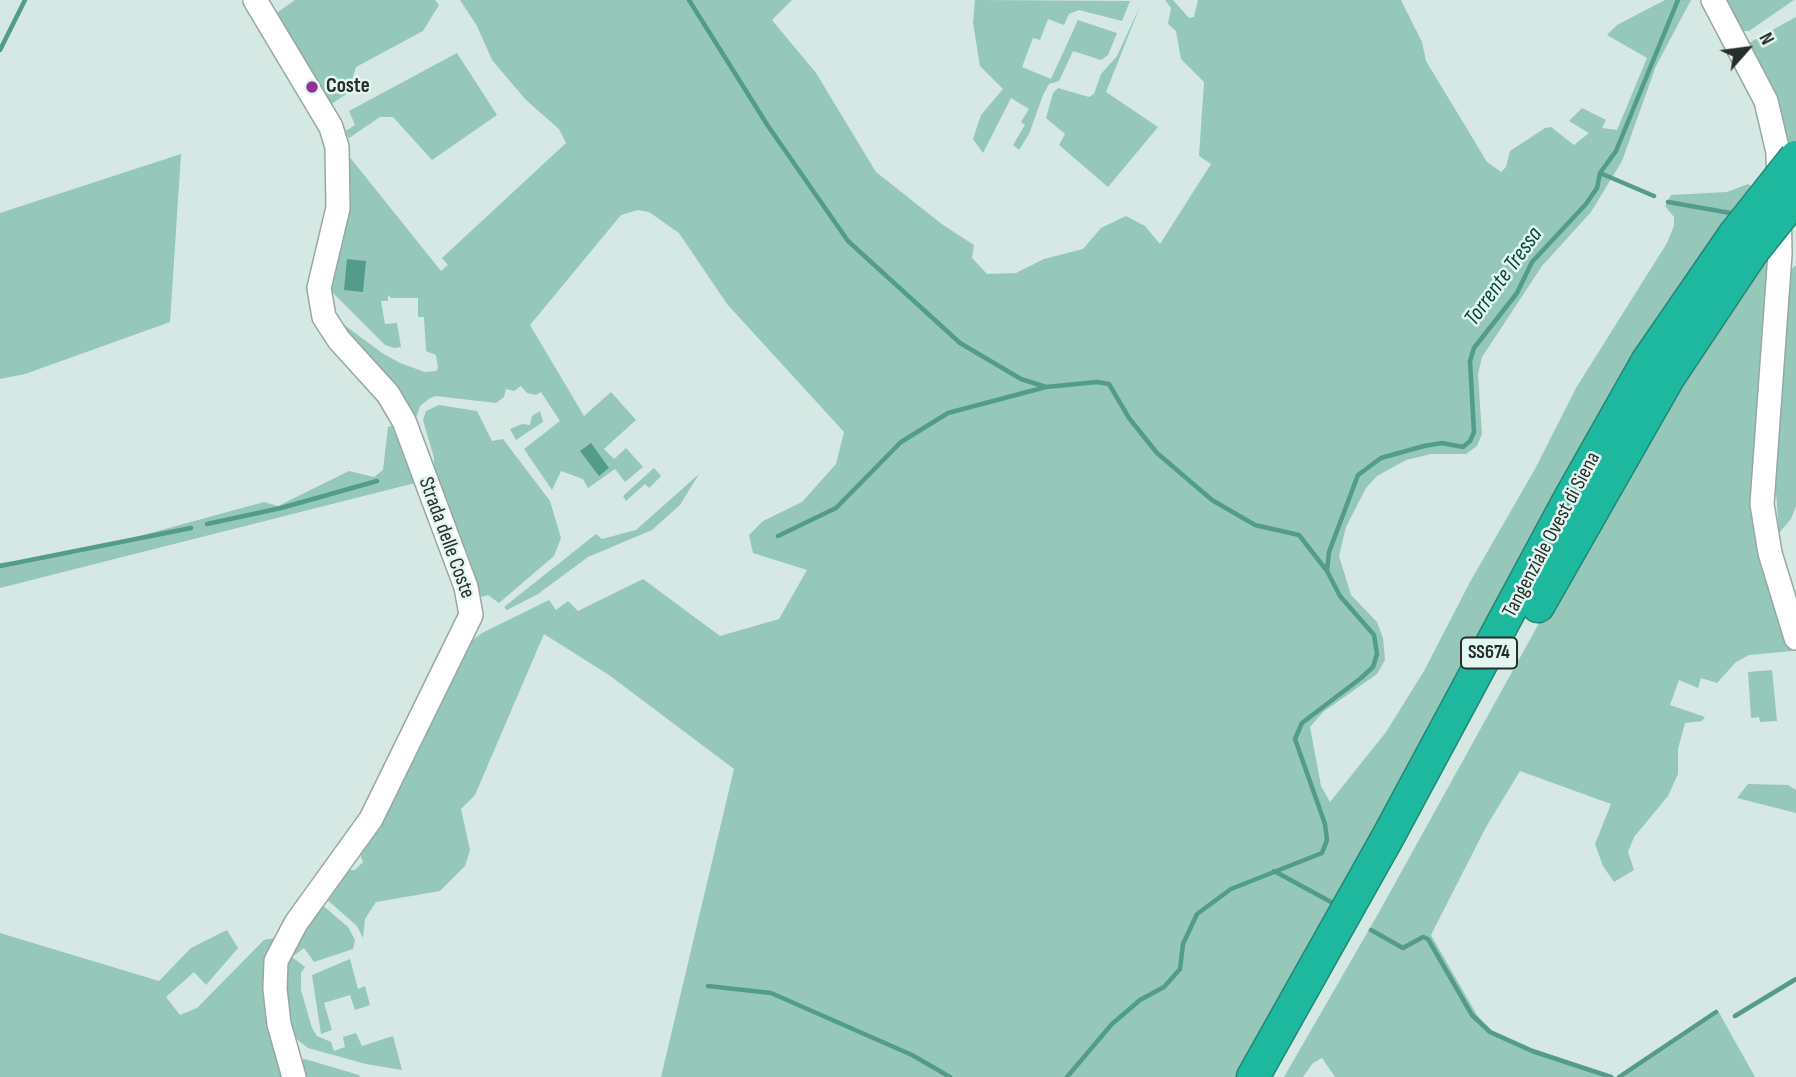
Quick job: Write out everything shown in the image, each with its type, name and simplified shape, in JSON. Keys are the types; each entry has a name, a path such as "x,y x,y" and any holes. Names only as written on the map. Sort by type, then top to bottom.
{"highway":[{"name":"Tangenziale Ovest di Siena","path":"1273,1077 1612,473 1796,157"},
{"name":"Tangenziale Ovest di Siena","path":"1252,1077 1396,823 1569,500 1641,373 1744,243 1788,198"}],"street":[{"name":"Strada delle Coste","path":"255,0 331,127 337,147 338,208 318,288 324,317 339,341 388,394 404,421 466,587 471,615 371,819 296,923 276,961 275,989 279,1024 294,1077"},
{"path":"1713,0 1766,101 1788,198 1781,236 1762,504 1770,552 1796,638"}],"shaded area":[{"path":"295,0 435,0 439,5 423,31 356,67 348,93 324,109 272,16"},
{"path":"460,0 792,0 772,20 816,73 876,172 943,225 974,245 972,258 987,274 1016,273 1044,259 1083,249 1101,228 1126,216 1145,226 1160,244 1211,164 1199,156 1204,82 1181,59 1176,31 1168,24 1171,8 1165,0 1173,0 1189,18 1194,17 1198,0 1401,0 1422,42 1426,61 1487,162 1501,172 1506,167 1510,151 1545,128 1551,127 1574,145 1589,133 1569,121 1582,108 1606,120 1602,128 1617,130 1647,58 1607,35 1617,25 1665,0 1691,0 1656,66 1622,161 1591,212 1542,266 1482,357 1478,374 1482,434 1477,446 1466,454 1431,454 1406,460 1377,476 1366,488 1346,527 1339,556 1351,595 1377,622 1383,638 1385,660 1377,674 1323,712 1310,727 1321,786 1330,802 1386,732 1424,671 1470,582 1535,469 1576,388 1667,243 1674,226 1674,217 1665,206 1671,195 1727,192 1748,184 1758,190 1243,1077 661,1077 734,769 609,675 544,634 475,795 461,809 470,850 465,866 440,891 376,902 365,919 363,938 357,926 324,897 347,870 355,870 363,862 360,854 471,641 482,633 549,600 556,610 568,601 578,611 643,579 720,636 779,619 807,570 753,553 749,535 763,521 802,502 836,464 844,432 727,304 679,233 649,212 638,210 621,215 530,325 584,416 611,392 636,420 604,449 614,459 626,448 643,467 625,482 615,469 588,488 583,479 561,471 552,490 524,449 560,421 541,392 536,395 527,393 521,386 514,391 506,389 504,397 496,403 436,396 430,398 420,406 413,427 335,318 400,363 425,372 436,371 438,368 436,355 426,351 424,317 418,317 418,298 391,298 388,295 388,301 381,301 385,324 397,323 401,347 394,348 385,345 330,290 348,155 441,271 448,265 442,258 566,143 559,129 526,100 492,60 477,26"},
{"path":"975,0 1130,1 1122,21 1079,10 1069,14 1064,25 1048,19 1040,40 1033,38 1022,67 1051,79 1078,20 1117,33 1108,55 1101,60 1073,51 1059,81 1049,84 1043,95 1029,134 1019,150 1013,145 1025,125 1021,122 1029,109 1011,98 983,153 973,139 981,115 1003,89 980,66 973,23"},
{"path":"1725,0 1794,0 1749,31 1742,31"},
{"path":"1141,4 1106,92 1158,127 1108,187 1059,145 1065,134 1046,118 1053,93 1058,88 1089,97 1094,94 1101,74 1117,56"},
{"path":"1796,17 1796,142 1786,153 1747,44"},
{"path":"457,53 497,115 432,160 393,117 380,117 349,138 344,132 355,125 349,111"},
{"path":"181,154 170,322 25,374 0,379 0,213"},
{"path":"1771,241 1753,488 1792,651 1749,655 1736,662 1717,683 1701,678 1698,688 1679,680 1670,705 1705,717 1702,721 1685,723 1678,749 1678,774 1668,796 1634,837 1628,852 1634,870 1614,882 1603,866 1595,844 1611,804 1520,771 1486,827 1431,935 1477,1015 1491,1030 1534,1049 1616,1077 1335,1077 1322,1058 1313,1063 1303,1077 1284,1077 1378,914 1641,439"},
{"path":"347,259 366,261 363,292 344,290"},
{"path":"1796,265 1796,506 1791,519 1779,533 1775,478 1790,270"},
{"path":"439,405 477,411 492,441 503,439 550,501 561,538 554,556 499,603 488,595 482,597 473,584 433,472 434,458 423,420 426,411"},
{"path":"540,411 543,422 516,440 510,429 522,424 530,425 532,416"},
{"path":"399,423 419,482 0,588 0,563 77,553 264,502 278,506 349,471 374,477 383,470 388,427"},
{"path":"591,443 609,468 599,476 580,451"},
{"path":"654,468 661,476 649,488 645,484 626,501 623,496"},
{"path":"699,474 680,505 652,530 588,557 538,594 507,610 504,607 596,534 602,539 636,530"},
{"path":"1772,670 1777,721 1760,722 1759,717 1751,718 1748,672"},
{"path":"1748,784 1788,785 1796,790 1796,813 1737,798"},
{"path":"320,903 348,927 355,940 353,949 314,962 304,948 292,957 305,967 301,973 301,990 312,1028 317,1036 331,1042 334,1051 345,1047 343,1037 356,1033 362,1046 393,1036 402,1070 366,1064 308,1048 294,1037 285,995 285,963"},
{"path":"227,930 238,948 206,985 194,972 166,997 180,1015 197,1008 264,940 275,938 286,1077 0,1077 0,933 159,981 191,948"},
{"path":"350,959 358,989 365,986 370,1005 355,1010 350,995 324,1003 332,1030 321,1034 312,975"},
{"path":"1717,1009 1755,1077 1616,1077"},
{"path":"305,1059 360,1077 304,1077 299,1060"}],"waterway":[{"path":"0,50 25,0"},
{"path":"689,0 768,126 848,241 960,343 1021,379 1046,387 1097,382 1109,384 1129,418 1157,453 1212,500 1255,525 1299,535 1327,571"},
{"name":"Torrente Tressa","path":"1067,1077 1112,1024 1140,1000 1164,987 1180,969 1183,944 1197,914 1231,889 1322,853 1327,840 1325,824 1295,739 1302,723 1373,667 1377,654 1374,635 1340,596 1327,571 1329,552 1358,475 1381,458 1442,443 1463,447 1470,441 1474,432 1470,361 1474,348 1517,293 1532,262 1586,204 1597,188 1600,173 1616,151 1678,0"},
{"path":"1600,173 1654,196"},
{"path":"1668,202 1736,214"},
{"path":"778,536 836,508 901,442 948,413 1046,387"},
{"path":"207,524 281,508 377,481"},
{"path":"0,566 191,528"},
{"path":"1274,871 1331,902"},
{"path":"1371,930 1403,948 1423,937 1428,939 1472,1015 1490,1032 1532,1051 1611,1077"},
{"path":"1735,1016 1796,979"},
{"path":"708,986 771,993 912,1055 950,1077"},
{"path":"1619,1077 1716,1012"}],"place":[{"name":"Coste","path":"312,87"}]}
